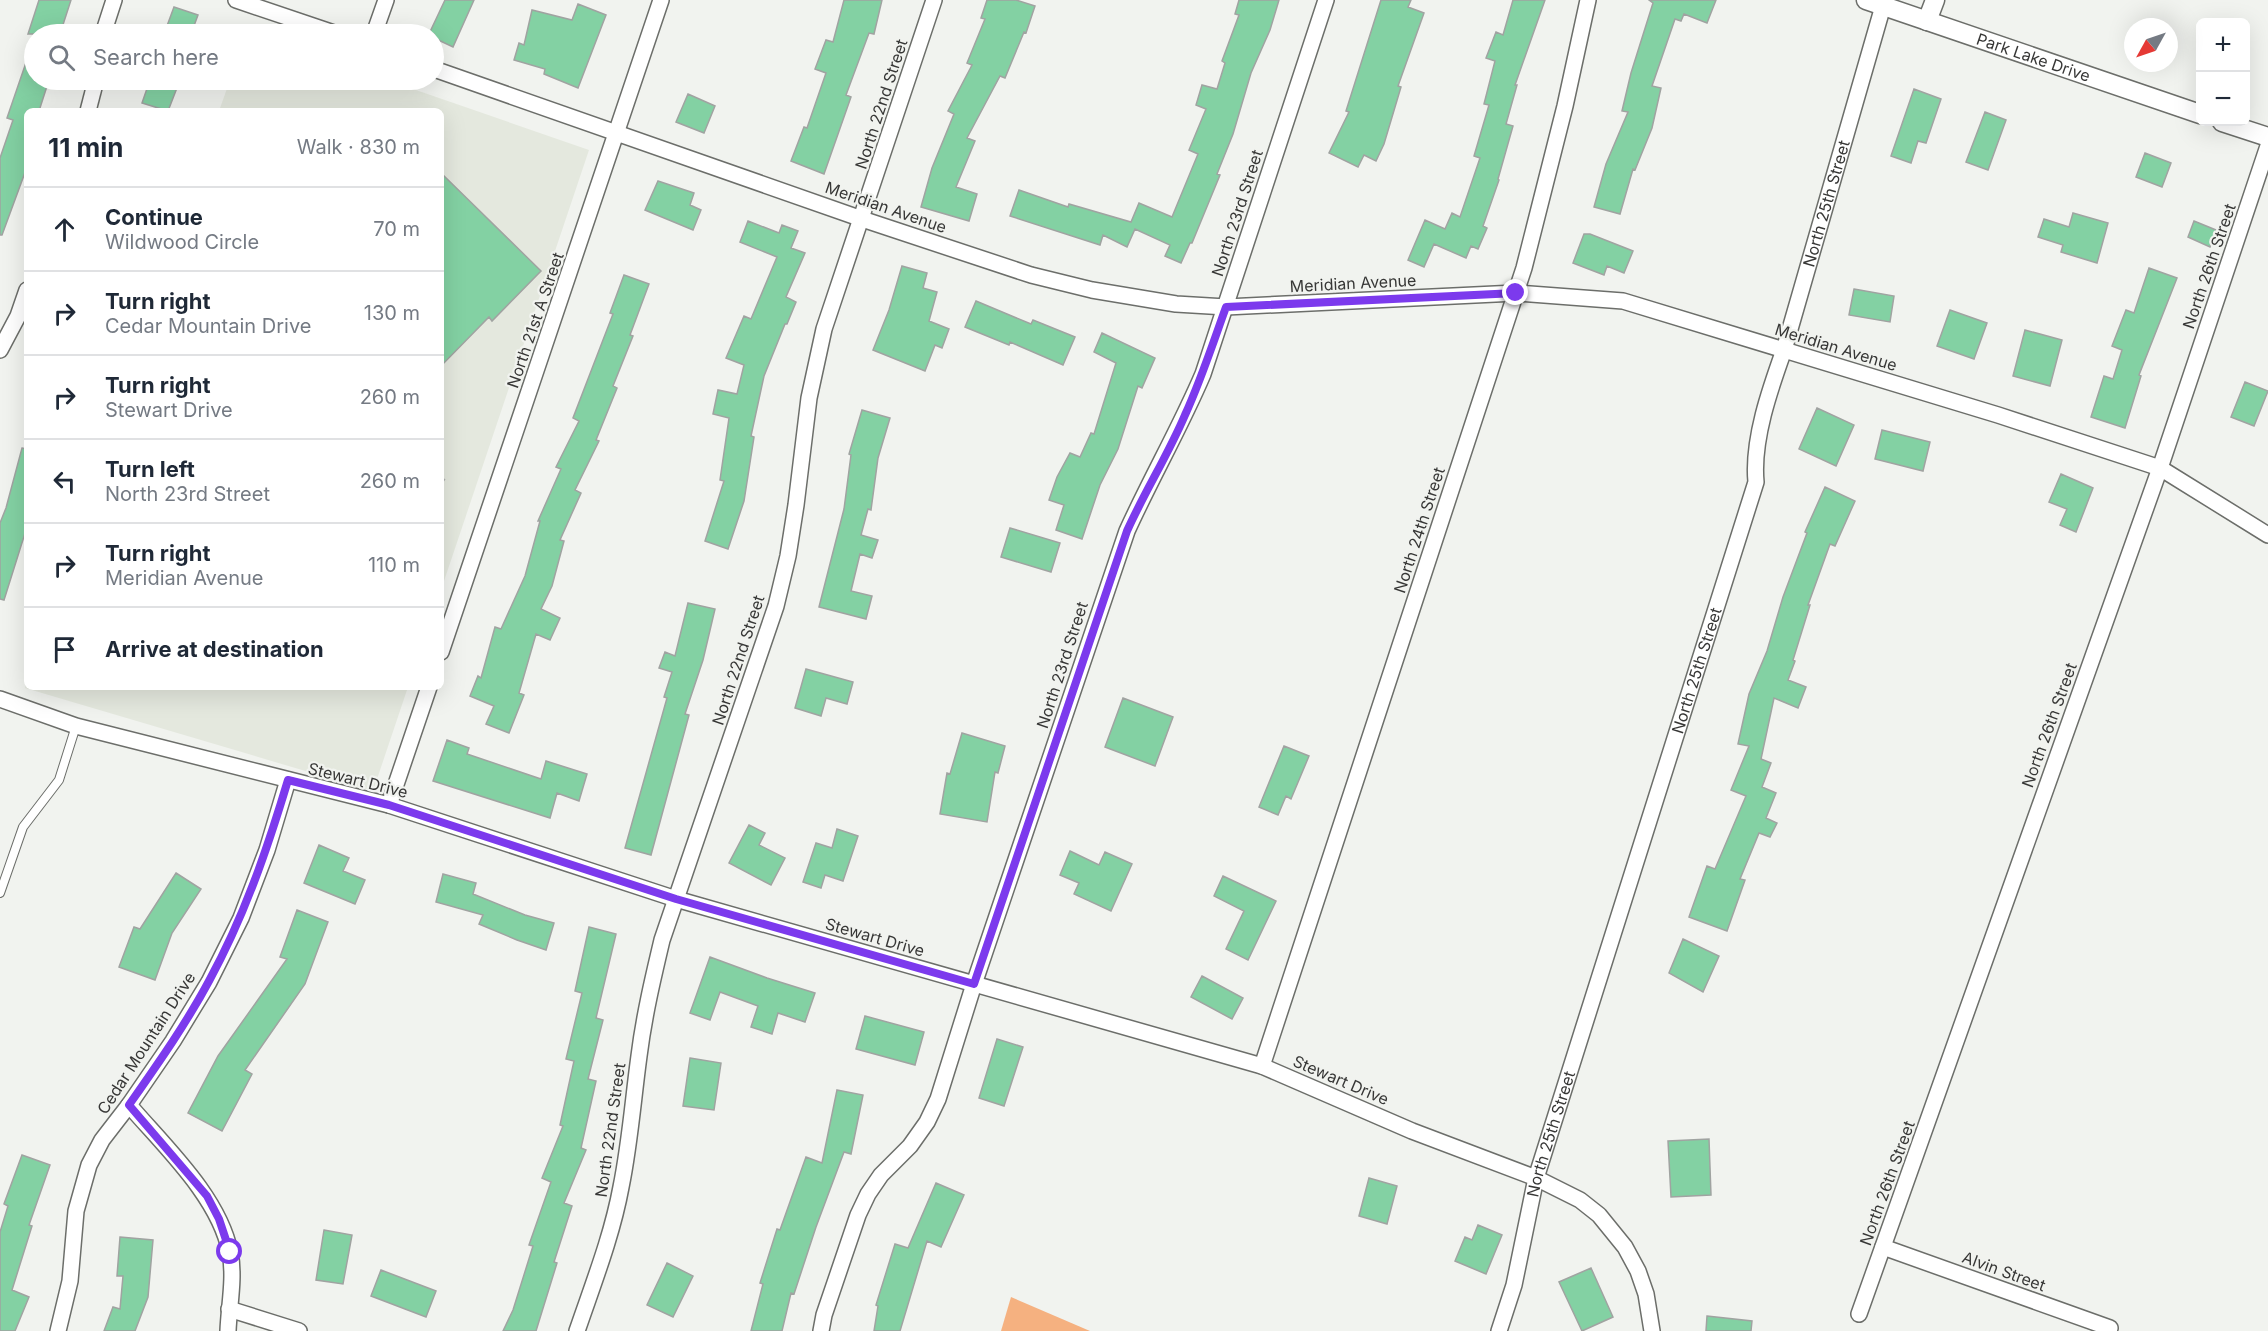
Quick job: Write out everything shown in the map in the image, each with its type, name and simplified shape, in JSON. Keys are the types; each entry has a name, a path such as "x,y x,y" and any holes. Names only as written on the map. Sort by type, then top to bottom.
{"street":[{"path":"106,24 114,0"},
{"path":"236,0 307,24"},
{"path":"378,24 386,0"},
{"name":"North 21st A Street","path":"444,643 661,0"},
{"name":"North 22nd Street","path":"577,1331 614,1218 621,1189 631,1131 638,1057 648,995 662,940 776,606 796,505 808,398 824,329 934,0"},
{"name":"North 23rd Street","path":"821,1331 824,1315 850,1237 868,1194 881,1174 910,1146 927,1122 938,1099 974,984 1127,531 1185,416 1203,374 1326,0"},
{"name":"North 24th Street","path":"1262,1066 1516,293 1565,106 1588,0"},
{"path":"1927,21 1935,0"},
{"name":"Park Lake Drive","path":"1874,3 2196,113"},
{"name":"North 25th Street","path":"1499,1331 1514,1285 1536,1178 1756,482 1760,428 1770,386 1784,350 1874,3"},
{"name":"Meridian Avenue","path":"444,73 862,219 1030,275 1092,290 1176,304 1226,307 1516,293 1623,301 1998,415 2160,468 2268,535"},
{"path":"89,108 93,90"},
{"path":"2234,126 2268,137"},
{"name":"North 26th Street","path":"1859,1314 2160,468 2268,146"},
{"path":"0,350 18,316 24,299"},
{"path":"389,805 428,690"},
{"name":"Stewart Drive","path":"0,699 76,726 389,805 676,899 1262,1066 1412,1131 1536,1178 1580,1200 1599,1215 1618,1238 1638,1271 1646,1294 1652,1331"},
{"name":"Cedar Mountain Drive","path":"58,1331 70,1281 76,1211 89,1165 102,1140 173,1041 209,982 232,936 267,850 288,780"},
{"path":"129,1105 207,1196 219,1219 230,1252 232,1278 228,1331"},
{"name":"Alvin Street","path":"1883,1248 2110,1328 2109,1331"},
{"path":"229,1309 299,1331"}],"lane":[{"path":"0,893 23,827 59,780 76,726"}],"path":[{"path":"444,480 448,483"}],"shaded area":[{"path":"226,90 416,90 589,150 444,581 444,108 220,108"},
{"path":"32,690 407,690 373,791"},
{"path":"1011,1297 1090,1331 1001,1331"}],"building":[{"path":"39,0 71,0 63,24 31,24"},
{"path":"445,0 474,0 453,47 444,43 444,24 434,24"},
{"path":"844,0 882,0 874,34 869,33 846,95 851,97 824,174 791,161 804,127 807,128 826,73 815,69 826,40 833,42"},
{"path":"987,0 1016,0 1035,6 1026,33 1024,32 1005,78 1000,76 967,138 975,141 956,187 977,194 969,221 921,207 932,168 954,114 948,111 972,65 967,63 985,19 981,18"},
{"path":"1239,0 1279,0 1270,30 1251,73 1233,134 1217,174 1220,175 1192,243 1181,263 1165,256 1170,245 1135,229 1127,247 1103,235 1100,245 1010,216 1019,190 1068,207 1069,204 1131,222 1139,203 1172,217 1198,154 1189,150 1206,109 1196,105 1202,85 1217,89 1225,63 1222,61 1239,15 1235,14"},
{"path":"1381,0 1411,0 1408,7 1424,13 1398,86 1401,87 1384,144 1376,161 1364,155 1358,167 1329,153 1349,112 1346,111"},
{"path":"1513,0 1545,0 1515,85 1517,85 1506,124 1513,126 1499,180 1483,226 1487,228 1478,249 1471,246 1466,258 1434,244 1424,267 1408,260 1425,220 1445,229 1452,213 1460,217 1480,158 1474,156 1489,105 1484,104 1495,61 1486,58 1496,32 1503,35"},
{"path":"1649,0 1716,0 1707,23 1684,14 1681,21 1675,19 1652,86 1661,88 1652,128 1635,170 1633,169 1620,214 1594,207 1606,164 1628,112 1622,111 1631,73 1653,3"},
{"path":"578,4 606,15 578,88 544,74 545,69 514,60 519,43 524,45 532,10 572,20"},
{"path":"174,7 198,15 195,24 168,24"},
{"path":"24,68 24,90 46,90 40,108 24,108 24,175 2,235 0,235 0,158 13,120 7,118"},
{"path":"1914,89 1941,99 1926,143 1918,141 1911,163 1891,156"},
{"path":"147,90 176,90 169,108 158,108 142,103"},
{"path":"688,94 715,106 704,133 676,122"},
{"path":"1985,112 2006,120 1988,170 1966,162"},
{"path":"2145,153 2171,163 2162,187 2136,177"},
{"path":"444,176 541,271 492,321 489,317 444,363"},
{"path":"658,181 694,193 690,205 701,210 693,230 645,210"},
{"path":"2073,213 2108,223 2097,263 2061,252 2063,245 2038,237 2044,219 2069,227"},
{"path":"748,221 779,233 782,225 798,231 791,248 805,253 786,297 796,302 764,376 751,436 754,437 744,501 728,549 705,541 724,481 720,480 729,418 713,414 718,390 737,394 744,365 726,358 744,316 751,319 777,257 740,242"},
{"path":"2194,221 2216,230 2210,247 2188,237"},
{"path":"1584,234 1590,234 1633,251 1624,273 1607,266 1604,275 1573,263"},
{"path":"902,266 927,273 923,288 937,292 929,321 949,329 942,348 935,345 925,371 873,350 889,310"},
{"path":"2149,268 2177,278 2139,375 2141,376 2125,428 2091,417 2104,376 2113,379 2122,350 2112,346 2126,310 2134,313"},
{"path":"624,275 649,284 630,335 633,336 613,386 617,388 596,440 599,441 575,490 581,493 560,540 564,541 552,586 541,609 560,618 550,640 536,634 519,693 524,695 509,733 486,724 494,706 470,696 478,676 481,678 495,627 501,629 525,576 540,521 538,521 561,469 556,467 579,421 573,418 613,314 610,313"},
{"path":"1854,289 1894,296 1890,322 1849,315"},
{"path":"976,301 1031,324 1033,320 1075,337 1063,365 1010,342 1009,345 965,327"},
{"path":"1950,310 1987,323 1974,359 1937,346"},
{"path":"2025,330 2062,340 2050,386 2013,376"},
{"path":"1102,333 1155,358 1142,388 1138,386 1118,449 1100,485 1082,539 1056,530 1064,505 1049,500 1057,477 1070,453 1080,457 1091,433 1094,434 1116,363 1094,352"},
{"path":"2245,382 2268,391 2254,426 2231,417"},
{"path":"1817,408 1854,425 1836,466 1799,449"},
{"path":"862,410 890,418 878,458 871,510 868,509 861,535 878,540 872,558 860,554 851,591 872,596 866,619 819,607 844,509 851,455 849,454"},
{"path":"1882,430 1930,442 1923,471 1875,459"},
{"path":"22,448 24,448 24,537 4,600 0,599 0,523"},
{"path":"2061,474 2093,488 2076,532 2060,525 2067,509 2049,502"},
{"path":"1825,487 1855,501 1835,546 1830,544 1808,605 1810,605 1788,680 1806,687 1798,708 1774,698 1761,759 1771,763 1762,787 1776,793 1766,818 1777,823 1770,837 1759,833 1740,879 1745,880 1727,931 1689,917 1707,866 1715,869 1746,796 1731,790 1749,746 1738,744 1749,694 1767,651 1783,597 1807,533 1805,532"},
{"path":"1010,528 1060,543 1051,572 1001,557"},
{"path":"688,603 715,609 703,660 685,714 689,715 651,855 625,848 667,698 664,697 672,672 659,668 665,652 675,656"},
{"path":"806,669 853,682 847,704 826,698 821,716 795,708"},
{"path":"1123,698 1173,717 1155,766 1105,747"},
{"path":"962,733 1005,746 998,773 995,772 987,822 940,814 947,773 950,774"},
{"path":"447,740 469,748 467,754 541,779 546,761 587,774 579,801 557,793 550,818 433,781"},
{"path":"1284,746 1309,756 1291,799 1286,796 1278,815 1259,807"},
{"path":"749,825 765,833 759,845 785,858 771,885 729,863"},
{"path":"837,829 858,836 843,881 825,875 821,888 803,882 816,843 832,848"},
{"path":"319,845 349,858 343,871 365,880 355,904 304,883"},
{"path":"1070,851 1099,865 1105,852 1132,864 1111,911 1074,894 1079,883 1060,875"},
{"path":"176,873 201,889 172,933 155,980 119,967 134,927 140,929"},
{"path":"443,874 476,883 473,894 525,915 554,923 546,950 479,924 483,915 436,902"},
{"path":"1223,876 1276,901 1248,960 1226,949 1244,911 1214,896"},
{"path":"297,910 328,922 305,984 245,1070 252,1074 222,1131 188,1113 218,1056 287,959 280,957"},
{"path":"589,927 616,934 596,1018 603,1020 588,1079 596,1081 581,1148 586,1150 564,1203 572,1206 536,1331 503,1331 513,1310 533,1246 529,1245 551,1182 542,1178 563,1126 560,1125 574,1061 566,1059 582,993 575,991"},
{"path":"1683,939 1719,956 1703,992 1669,973"},
{"path":"710,957 815,993 805,1022 778,1013 772,1034 751,1027 758,1006 720,992 710,1020 690,1013"},
{"path":"1202,976 1243,998 1232,1019 1191,997"},
{"path":"865,1016 924,1032 915,1065 856,1049"},
{"path":"997,1039 1023,1047 1004,1106 979,1098"},
{"path":"690,1058 721,1063 714,1110 683,1106"},
{"path":"837,1090 863,1095 851,1154 844,1152 794,1294 791,1293 782,1331 751,1331 763,1284 760,1283 777,1229 780,1230 806,1157 822,1163"},
{"path":"1709,1139 1711,1195 1671,1197 1668,1141"},
{"path":"22,1155 50,1165 29,1225 32,1226 12,1290 29,1297 15,1331 0,1331 0,1232 8,1206 4,1204"},
{"path":"1369,1178 1397,1186 1387,1224 1359,1216"},
{"path":"936,1183 964,1195 941,1247 927,1241 900,1331 874,1331 878,1306 876,1305 895,1244 908,1248"},
{"path":"1478,1225 1502,1235 1486,1274 1455,1261 1465,1237 1472,1240"},
{"path":"324,1230 352,1235 343,1284 316,1280"},
{"path":"120,1237 153,1240 148,1297 135,1331 104,1331 113,1307 120,1309 123,1276 117,1276"},
{"path":"667,1263 693,1276 673,1317 647,1305"},
{"path":"1591,1268 1613,1317 1582,1331 1559,1282"},
{"path":"381,1270 436,1291 426,1317 371,1296"},
{"path":"1707,1316 1752,1321 1751,1331 1706,1331"}],"route":[{"path":"230,1252 219,1219 207,1196 129,1105 173,1041 209,982 241,918 267,850 288,780 389,805 676,899 974,984 1127,531 1185,416 1203,374 1226,307 1516,293"}]}
